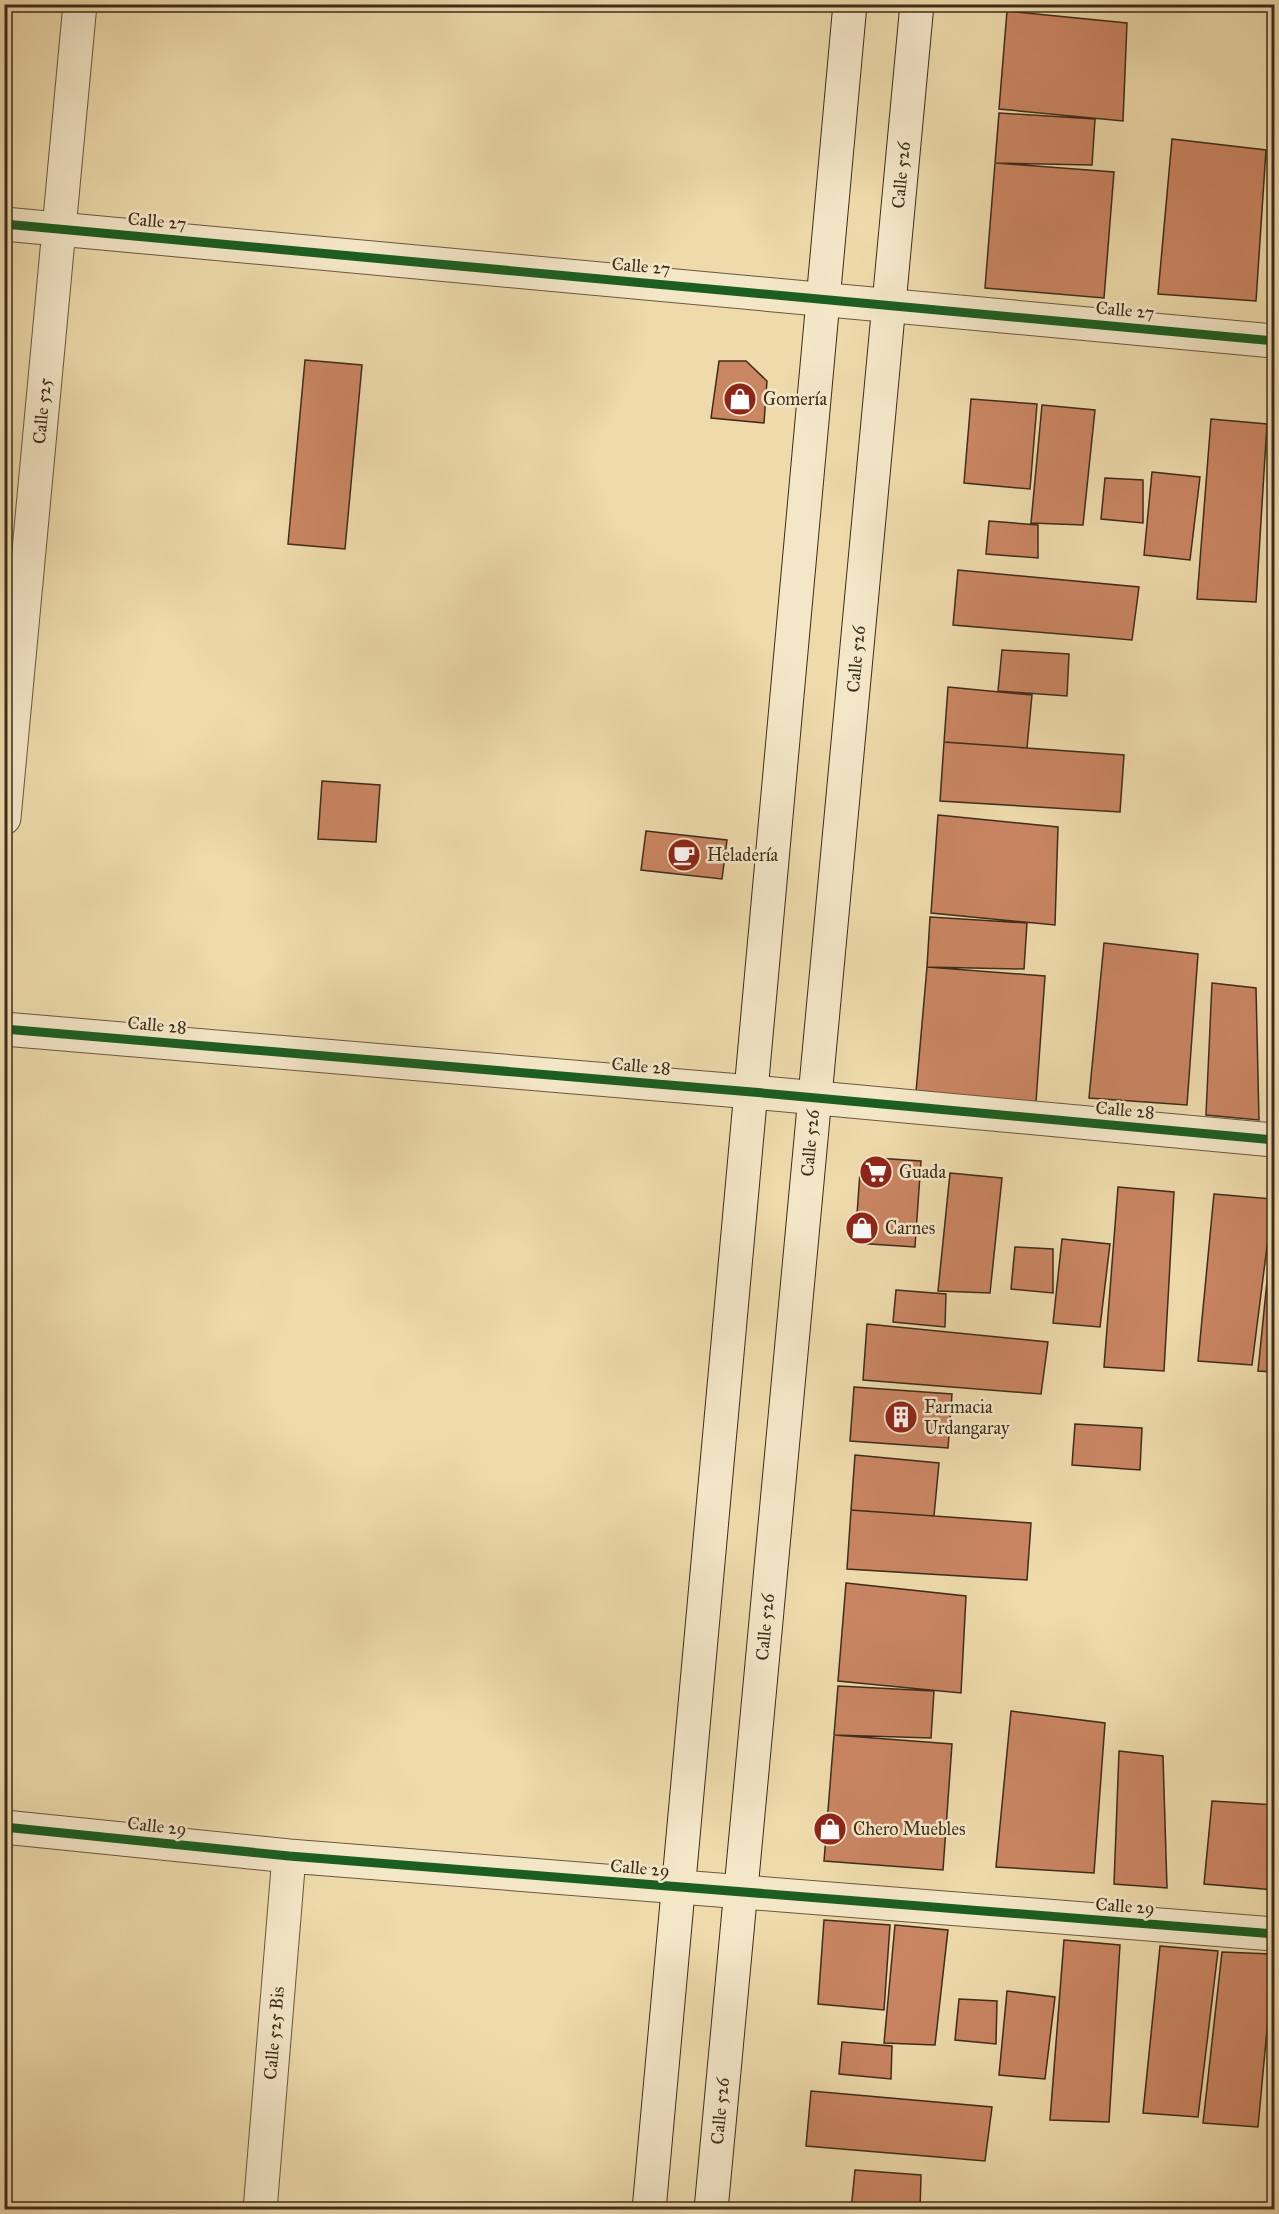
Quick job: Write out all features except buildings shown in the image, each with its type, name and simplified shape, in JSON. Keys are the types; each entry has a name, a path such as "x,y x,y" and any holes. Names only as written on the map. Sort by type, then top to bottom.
{"street":[{"name":"Calle 525","path":"4,818 80,4"},
{"path":"649,2210 850,4"},
{"name":"Calle 526","path":"711,2210 917,4"},
{"name":"Calle 27","path":"4,224 1275,341"},
{"name":"Calle 28","path":"4,1029 752,1092 1275,1140"},
{"name":"Calle 29","path":"4,1827 289,1856 1275,1934"},
{"name":"Calle 525 Bis","path":"260,2210 289,1856"}],"cycle path":[{"path":"4,224 1274,341"},
{"path":"4,1029 752,1092 1274,1140"},
{"path":"4,1827 289,1856 1274,1934"}],"place":[{"name":"Gomería","path":"740,399"},
{"name":"Heladería","path":"684,855"},
{"name":"Guada","path":"876,1172"},
{"name":"Carnes","path":"862,1228"},
{"name":"Farmacia Urdangaray","path":"901,1417"},
{"name":"Chero Muebles","path":"830,1829"}]}
